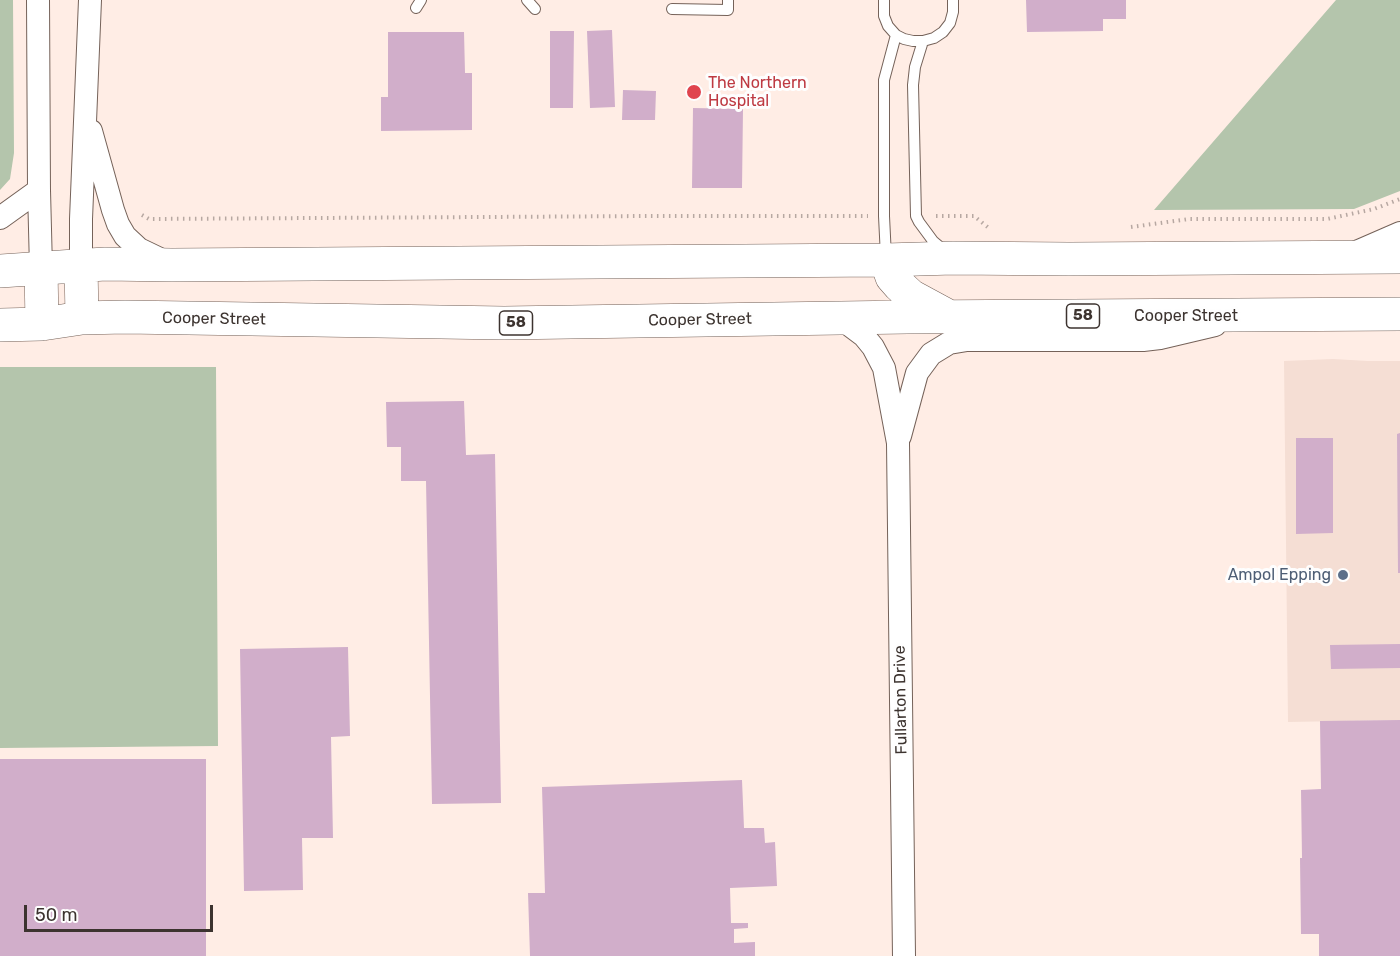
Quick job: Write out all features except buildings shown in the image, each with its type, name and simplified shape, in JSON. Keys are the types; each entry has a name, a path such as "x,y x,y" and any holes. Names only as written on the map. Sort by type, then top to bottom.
{"main road":[{"path":"0,271 81,265 1400,257"},
{"path":"886,260 892,277 898,285 911,296 950,317"},
{"path":"81,265 82,318"},
{"path":"41,268 42,324"},
{"name":"Cooper Street","path":"0,326 42,324 82,318 125,317 504,323 1400,314"}],"street":[{"path":"39,0 41,268"},
{"path":"81,265 90,0"},
{"path":"86,112 118,224 125,236 139,249 171,265"},
{"path":"0,218 39,190"},
{"path":"1344,257 1400,232"},
{"name":"Fullarton Drive","path":"898,444 917,373 931,354 949,343 967,340 1143,340 1258,316"},
{"name":"Fullarton Drive","path":"840,318 864,336 873,347 884,368 898,444 904,956"}],"lane":[{"path":"527,0 535,9"},
{"path":"884,0 884,16 888,26 904,39 914,41 934,38 943,32 950,23 953,0"},
{"path":"672,9 728,5"},
{"path":"886,260 884,80 896,34"},
{"path":"923,41 915,67 913,85 916,216 933,241 953,258"}],"path":[{"path":"1130,228 1189,219 1328,219 1374,209 1400,199"},
{"path":"118,224 139,213 149,219 884,216"},
{"path":"916,216 974,216 991,230"}],"shaded area":[{"name":"Ampol Epping","path":"1333,359 1400,361 1400,720 1288,722 1284,361"}],"green space":[{"path":"0,0 13,0 14,153 10,179 0,190"},
{"path":"1336,0 1400,0 1400,191 1354,209 1154,210"},
{"path":"0,367 216,367 218,746 0,748"}],"place":[{"name":"The Northern Hospital","path":"694,92"},
{"name":"Ampol Epping","path":"1343,575"}]}
